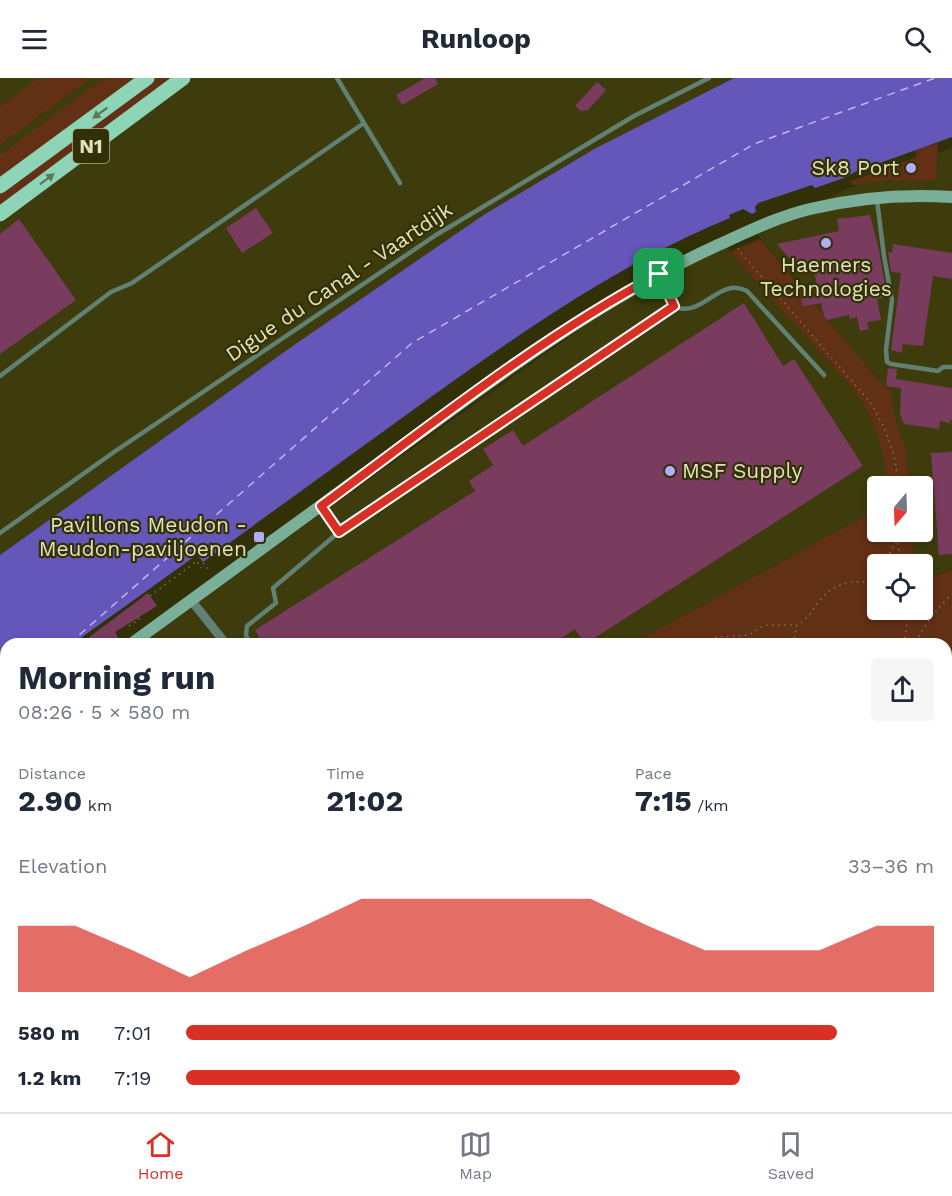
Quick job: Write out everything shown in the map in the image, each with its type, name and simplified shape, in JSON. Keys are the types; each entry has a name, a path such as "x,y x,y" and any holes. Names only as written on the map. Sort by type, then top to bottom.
{"main road":[{"name":"N1","path":"0,186 147,78"},
{"name":"N1","path":"0,214 183,78"},
{"path":"139,638 533,351 606,304 659,274 713,247 788,215 842,202 877,198 923,195 952,197"}],"street":[{"path":"191,600 221,638"}],"lane":[{"path":"337,78 400,183"},
{"name":"Digue du Canal - Vaartdijk","path":"0,533 114,452 436,235 634,116 709,78"},
{"path":"0,376 111,292 132,283 364,123"},
{"path":"877,198 892,300 886,352 887,362 938,371 944,366 952,368"},
{"path":"659,274 674,306"},
{"path":"247,638 247,626 276,603 273,588 339,532 674,306 689,310 729,288 741,288 747,291 824,375"},
{"path":"321,506 339,532"}],"path":[{"path":"737,244 740,252 870,402 892,446 897,476"},
{"path":"150,596 197,561 201,568"},
{"path":"203,563 212,573"},
{"path":"714,638 749,635 763,626 797,625 805,620 831,589 848,582 867,583"},
{"path":"918,638 923,627 952,594"},
{"path":"129,626 139,620 138,618"},
{"path":"905,638 907,620"},
{"path":"794,638 797,625"}],"shaded area":[{"path":"0,78 134,78 0,178"},
{"path":"39,78 91,78 0,145 0,106"},
{"path":"104,78 134,78 0,178 0,155"},
{"path":"154,78 175,78 0,208 0,193"},
{"path":"193,78 734,78 596,148 485,214 294,345 0,555 0,223 163,98"},
{"path":"734,78 952,78 952,137 815,188 812,185 758,203 755,207 756,212 752,214 743,209 729,215 730,218 651,255 613,276 539,322 467,372 203,562 197,555 81,638 0,638 0,555 294,345 485,214 596,148"},
{"name":"Sk8 Port","path":"938,143 936,180 892,181 891,179 854,185 849,182 917,157 915,150"},
{"path":"952,148 952,570 933,577 933,554 914,554 913,542 933,542 933,476 908,476 906,451 893,411 892,393 755,232 864,181"},
{"path":"760,239 892,393 893,411 906,451 908,476 885,476 878,434 861,400 730,252"},
{"path":"725,246 853,389 867,408 879,432 886,476 867,476 867,515 643,638 146,638 603,313 670,272"},
{"path":"867,515 867,542 913,542 914,554 867,554 867,620 933,620 933,577 952,570 952,638 643,638"}],"pier":[{"path":"197,555 204,565 196,559 88,638 81,638"}],"building":[{"path":"425,78 435,78 438,84 402,105 396,95"},
{"path":"597,82 606,90 588,110 581,111 575,106"},
{"path":"256,208 273,233 242,253 226,228"},
{"path":"870,215 887,297 877,299 881,320 867,322 869,329 860,331 857,317 850,319 849,315 827,320 821,303 803,306 801,299 819,295 812,262 796,266 777,244 839,231 837,219"},
{"path":"19,219 76,300 0,354 0,234"},
{"path":"893,244 952,253 952,279 933,276 923,346 903,344 902,353 891,350 901,273 891,272 888,252 892,253"},
{"name":"MSF Supply","path":"744,303 783,366 794,359 863,466 594,638 581,638 575,629 562,638 260,638 255,630 475,491 469,481 493,465 483,449 513,430 523,446"},
{"path":"888,368 897,369 896,379 952,388 952,420 950,423 940,421 939,429 904,424 900,413 901,388 886,386"},
{"path":"952,452 952,554 939,555 931,453"},
{"path":"148,593 157,606 115,632 117,638 88,638"}],"ferry route":[{"path":"76,638 412,343 754,144 935,78"}],"place":[{"name":"Sk8 Port","path":"911,168"},
{"name":"Haemers Technologies","path":"826,243"},
{"name":"MSF Supply","path":"670,471"},
{"name":"Pavillons Meudon - Meudon-paviljoenen","path":"259,537"}],"route":[{"path":"659,274 674,306 339,532 321,506 533,351 573,324 659,274"}]}
